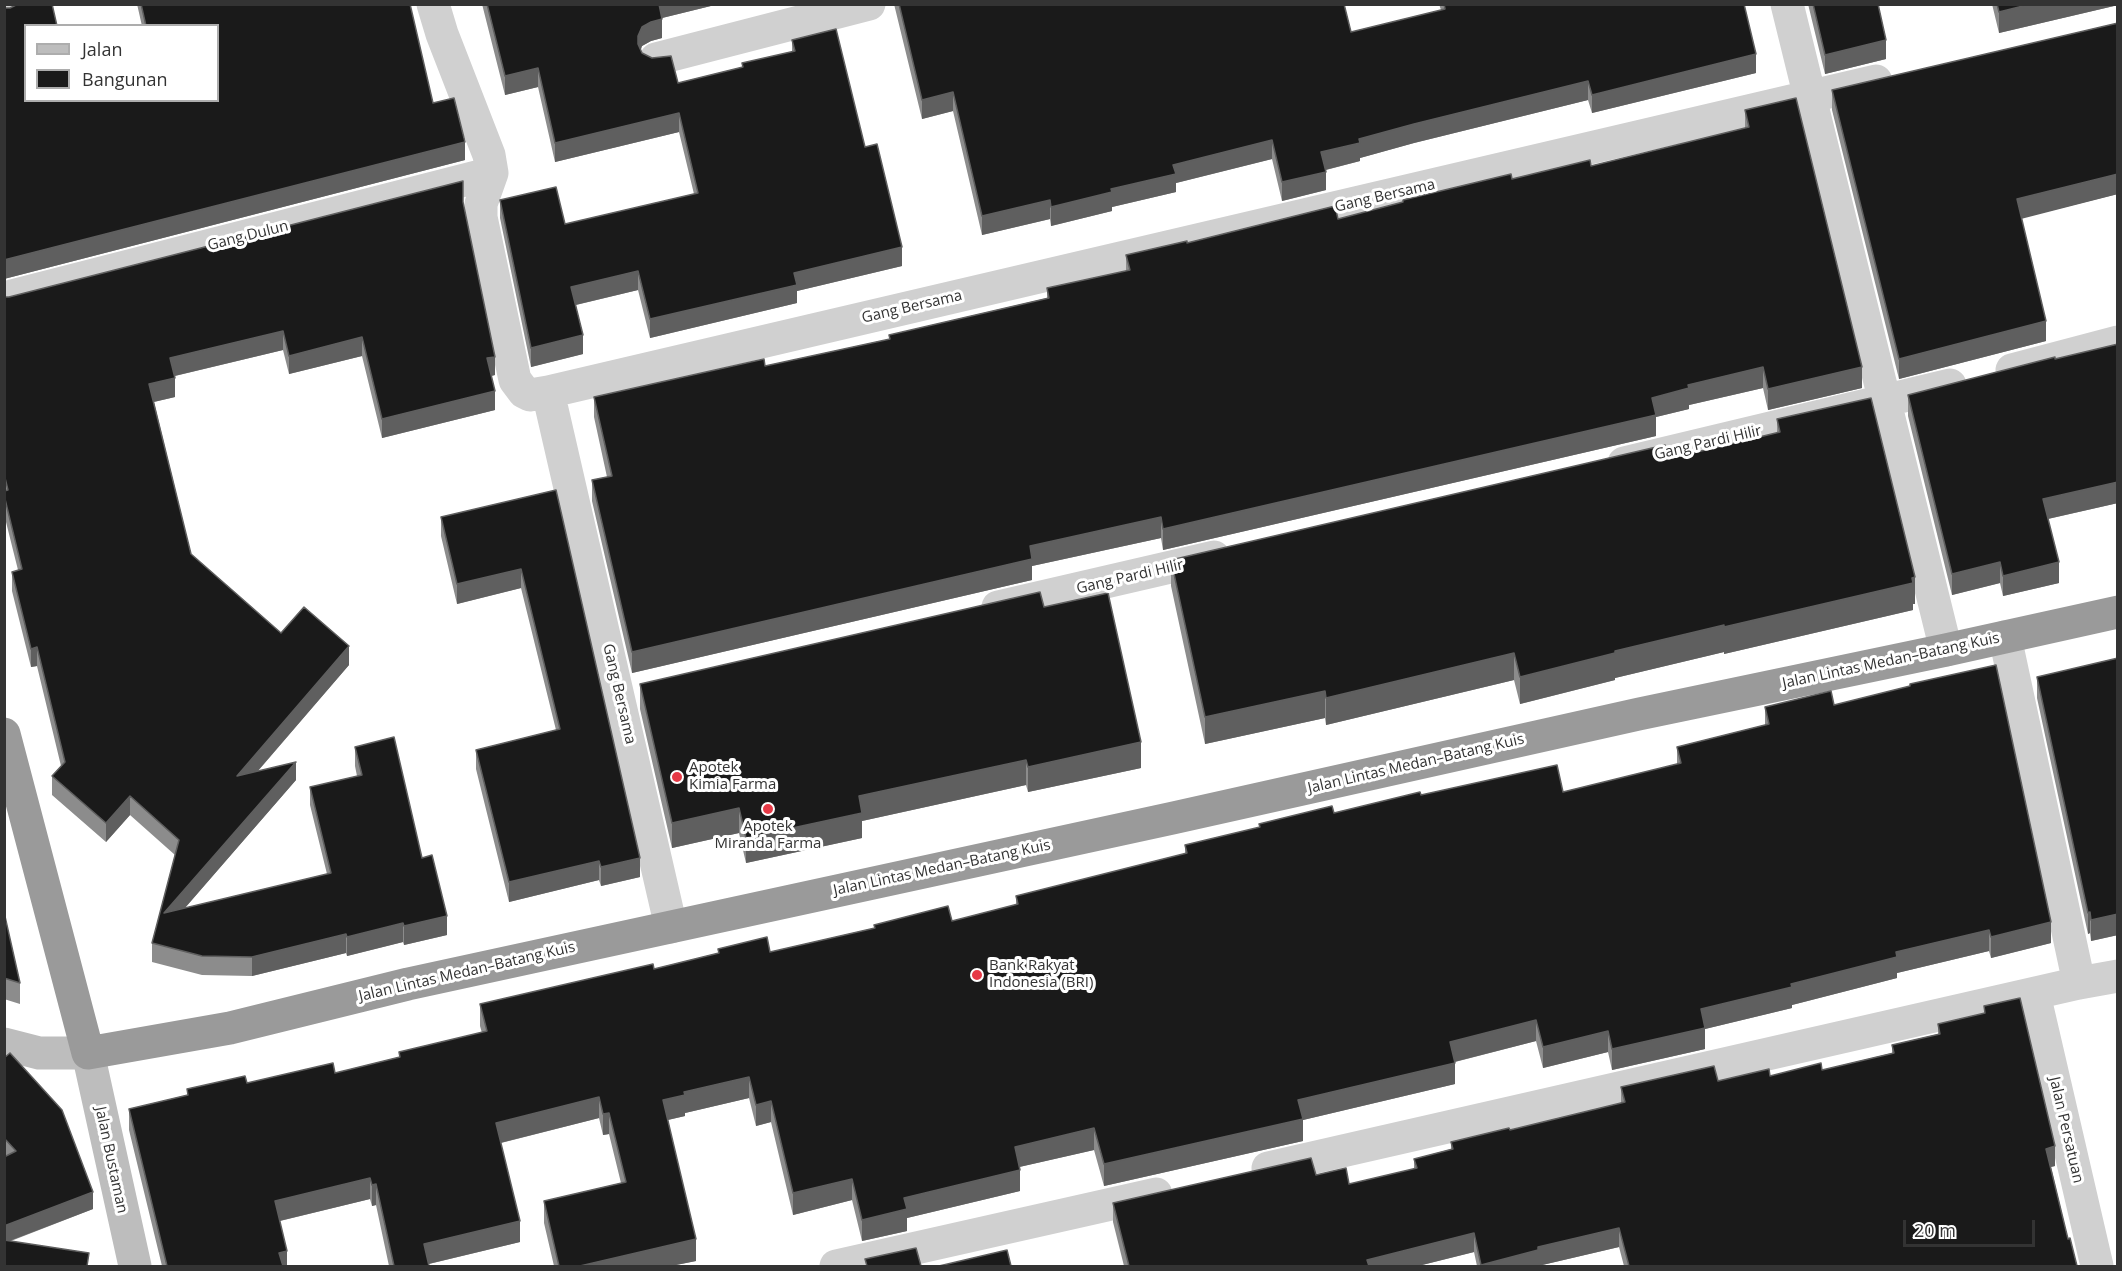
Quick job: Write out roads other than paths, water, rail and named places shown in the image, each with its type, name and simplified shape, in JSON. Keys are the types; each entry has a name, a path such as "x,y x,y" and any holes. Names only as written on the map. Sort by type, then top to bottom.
{"highway":[{"name":"Jalan Lintas Medan–Batang Kuis","path":"88,1053 230,1028 408,984 1640,714 2118,612"},
{"path":"4,734 88,1053"}],"main road":[{"path":"4,1044 39,1053 88,1053"},
{"name":"Jalan Bustaman","path":"88,1053 135,1266"}],"street":[{"path":"4,9 19,4"},
{"path":"433,4 442,34 489,155 492,173 481,204 481,217 515,380 524,392 530,395 548,392"},
{"path":"656,59 869,4"},
{"path":"1787,4 1946,650"},
{"name":"Gang Bersama","path":"671,927 631,692 548,392 1901,75"},
{"name":"Gang Dulun","path":"4,298 492,173"},
{"name":"Gang Pardi Hilir","path":"1595,469 1885,402 2118,342"},
{"name":"Gang Pardi Hilir","path":"968,615 1246,550"},
{"path":"2005,637 2079,983"},
{"path":"1241,1174 2118,976"},
{"name":"Jalan Persatuan","path":"2034,994 2097,1266"},
{"path":"836,1266 929,1256 1183,1188"}],"place":[{"name":"Apotek Kimia Farma","path":"677,777"},
{"name":"Apotek Miranda Farma","path":"768,809"},
{"name":"Bank Rakyat Indonesia (BRI)","path":"977,975"}]}
